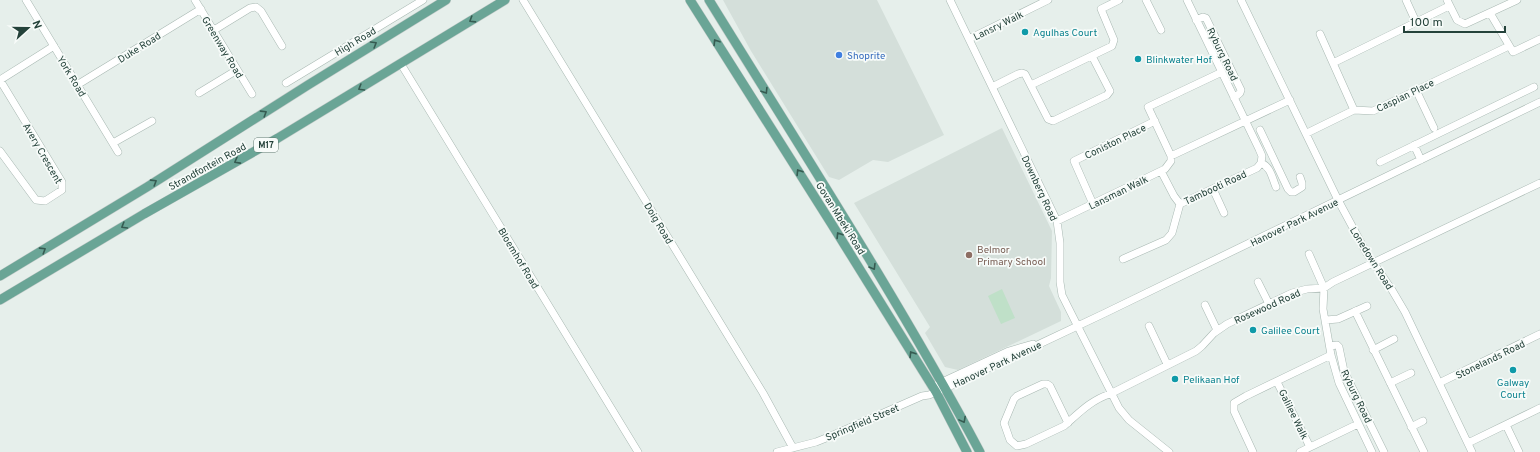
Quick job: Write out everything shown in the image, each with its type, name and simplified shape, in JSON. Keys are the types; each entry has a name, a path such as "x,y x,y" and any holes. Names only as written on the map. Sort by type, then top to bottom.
{"main road":[{"name":"Strandfontein Road","path":"0,276 140,191 446,0"},
{"name":"Strandfontein Road","path":"0,300 144,214 278,138 505,0"},
{"name":"Govan Mbeki Road","path":"690,0 934,390 968,452"},
{"name":"Govan Mbeki Road","path":"709,0 822,181 944,385 980,452"}],"street":[{"name":"York Road","path":"26,0 118,152"},
{"name":"Greenway Road","path":"195,0 252,94"},
{"name":"High Road","path":"286,83 423,0"},
{"name":"Doig Road","path":"523,0 763,393 793,448"},
{"path":"951,2 959,0"},
{"name":"Lansry Walk","path":"969,39 1048,0"},
{"path":"1031,85 1110,48 1113,45 1114,40 1101,9 1119,0"},
{"path":"1146,0 1161,30"},
{"name":"Ryburg Road","path":"1187,0 1259,149 1262,156 1261,163"},
{"name":"Lonedown Road","path":"1241,0 1338,200 1373,263 1405,312 1472,452"},
{"path":"1406,0 1416,22"},
{"path":"1333,63 1416,22 1448,3 1457,20 1463,24 1469,23 1516,0"},
{"name":"Downberg Road","path":"951,2 1057,222 1060,237 1060,272 1062,295 1077,326 1110,394 1119,408 1129,420 1169,452"},
{"path":"214,30 250,8 256,7 261,11 282,46"},
{"name":"Duke Road","path":"77,85 200,9"},
{"path":"1490,13 1512,51 1515,52 1540,39"},
{"name":"Ryburg Road","path":"1196,20 1204,17 1209,25 1240,90 1234,98"},
{"path":"1306,133 1354,110 1320,34"},
{"path":"0,80 54,46"},
{"name":"Caspian Place","path":"1354,110 1373,111 1509,46"},
{"path":"992,87 1022,73 1025,74 1048,119 1051,121 1107,95 1110,92 1092,56"},
{"name":"Bloemhof Road","path":"401,64 638,452"},
{"path":"199,93 237,70"},
{"name":"Coniston Place","path":"1172,156 1148,107 1222,72"},
{"name":"Avery Crescent","path":"0,80 62,182 62,190 45,201 36,200 0,151"},
{"path":"1380,162 1534,87"},
{"path":"1416,90 1434,128"},
{"path":"1172,156 1290,100"},
{"name":"Hanover Park Avenue","path":"934,390 1009,351 1047,340 1077,326 1540,102"},
{"path":"113,143 152,121"},
{"name":"Coniston Place","path":"1093,204 1074,161 1155,121"},
{"path":"1260,130 1288,189 1291,192 1294,192 1302,187 1300,177"},
{"path":"1259,149 1267,145"},
{"path":"1414,145 1421,160"},
{"name":"Lansman Walk","path":"1057,222 1161,171 1170,163 1172,156"},
{"path":"1261,163 1269,168 1276,187"},
{"name":"Tambooti Road","path":"1161,171 1174,196 1180,204 1257,168 1261,163"},
{"name":"Rosewood Road","path":"1068,423 1081,409 1100,398 1199,349 1217,330 1298,291 1324,288 1333,282 1540,183"},
{"path":"1213,189 1224,214"},
{"path":"1123,259 1166,240 1172,233 1180,204"},
{"path":"1309,254 1324,288"},
{"path":"1258,282 1269,304"},
{"name":"Ryburg Road","path":"1324,288 1323,301 1331,355 1339,383 1372,452"},
{"path":"1205,305 1217,330"},
{"path":"1326,320 1338,319 1367,306"},
{"path":"1355,311 1424,452"},
{"path":"1149,326 1167,364"},
{"name":"Stonelands Road","path":"1439,383 1540,334"},
{"path":"1374,350 1394,340"},
{"name":"Ryburg Road","path":"1330,346 1339,346 1344,371 1384,452"},
{"name":"Galilee Walk","path":"1253,452 1234,411 1234,403 1331,355"},
{"path":"1390,383 1411,373"},
{"name":"Galilee Walk","path":"1278,382 1310,447"},
{"path":"1047,384 1055,394 1068,423 1026,444 1017,446 1010,440 1004,423 1014,399 1017,396 1037,386 1047,384"},
{"name":"Springfield Street","path":"777,452 831,436 934,390"},
{"path":"1468,443 1540,408"},
{"path":"1411,427 1423,421"},
{"path":"1300,452 1358,424"},
{"path":"1506,425 1518,452"}],"shaded area":[{"path":"723,0 877,0 944,135 888,162 873,160 839,180 829,177 751,51"},
{"name":"Belmor Primary School","path":"1002,128 1052,231 1051,278 1049,286 1061,312 1061,321 958,370 945,367 925,333 930,327 854,203"}],"green space":[{"path":"1002,289 1015,318 1001,324 988,296"}],"place":[{"name":"Agulhas Court","path":"1025,32"},
{"name":"Shoprite","path":"839,55"},
{"name":"Blinkwater Hof","path":"1138,59"},
{"name":"Belmor Primary School","path":"969,255"},
{"name":"Galilee Court","path":"1253,330"},
{"name":"Galway Court","path":"1513,370"},
{"name":"Pelikaan Hof","path":"1175,379"}]}
